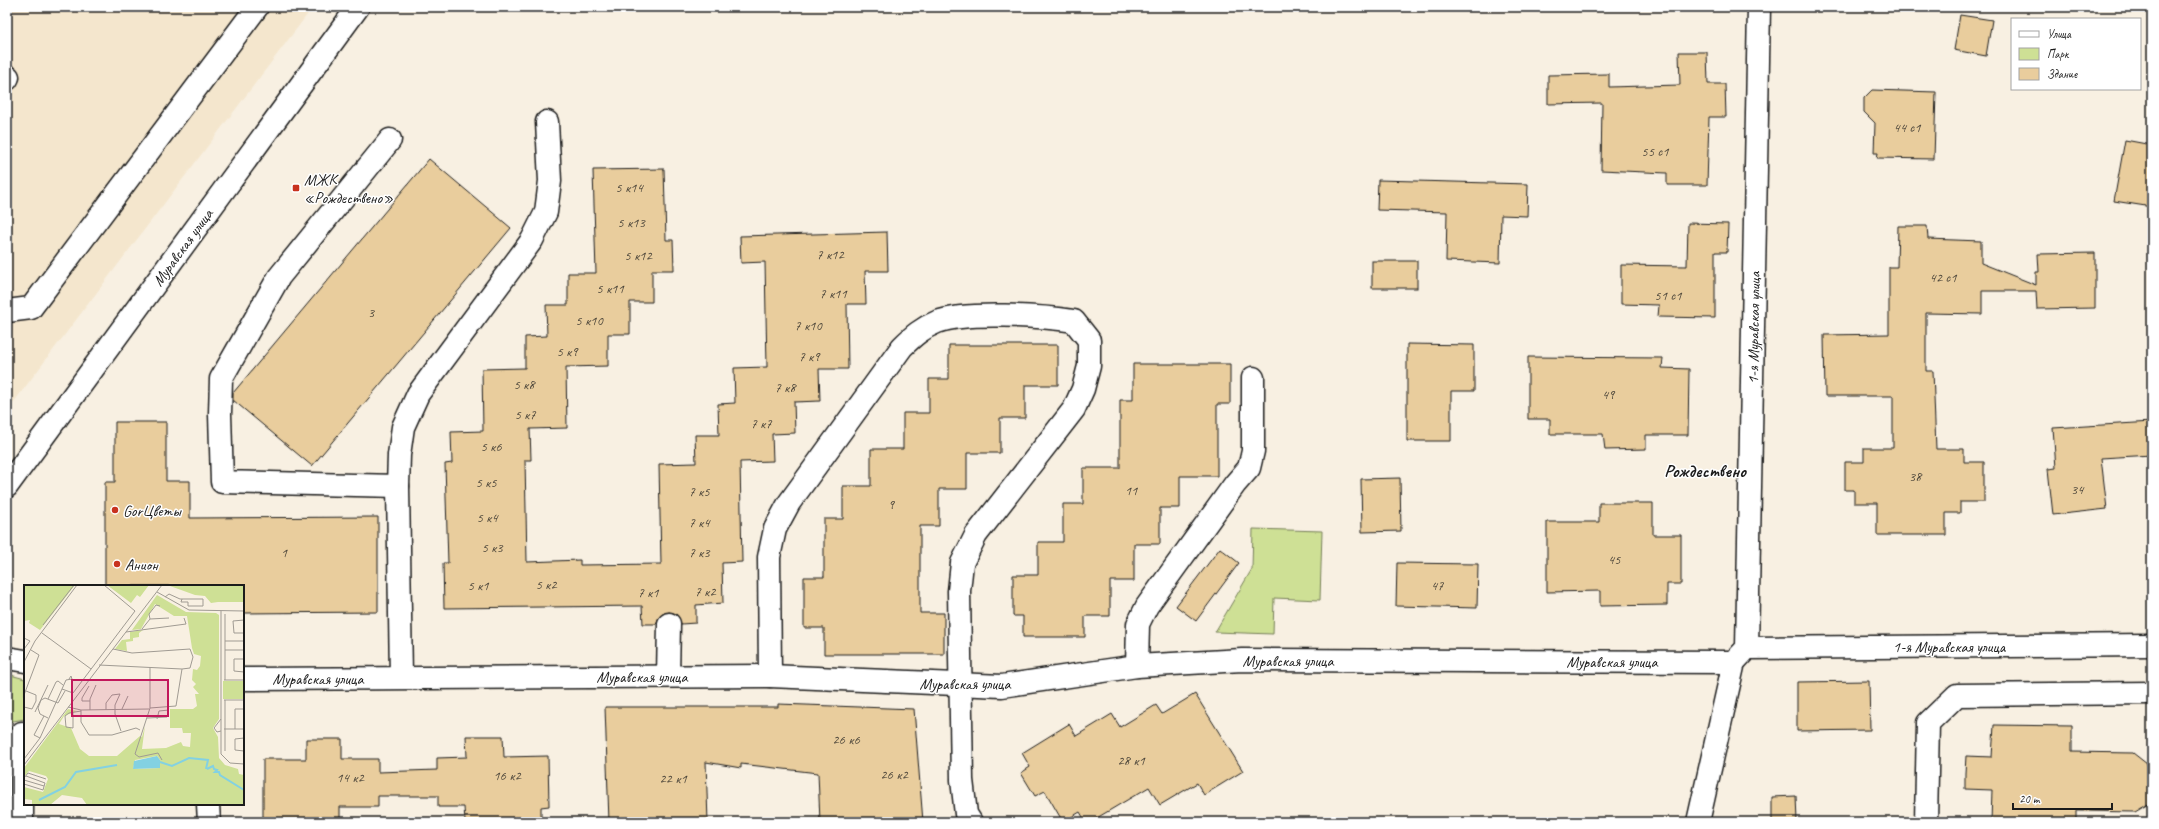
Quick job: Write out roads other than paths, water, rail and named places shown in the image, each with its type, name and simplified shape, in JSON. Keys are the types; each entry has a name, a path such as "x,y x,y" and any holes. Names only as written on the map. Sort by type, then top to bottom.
{"street":[{"path":"7,311 31,308 257,7"},
{"name":"Муравская улица","path":"7,486 358,7"},
{"name":"1-я Муравская улица","path":"1698,822 1740,655 1759,7"},
{"path":"401,677 398,486 399,455 403,427 418,394 532,240 546,212 550,181 547,122"},
{"path":"390,140 279,277 221,379 220,414 222,482 398,486"},
{"path":"770,676 769,557 775,529 789,503 902,347 918,331 938,321 964,316 1051,317 1074,321 1089,340 1089,366 1083,389 1074,409 976,535 962,563 959,591 962,780 966,814 971,822"},
{"path":"1137,666 1138,624 1146,606 1235,484 1249,468 1253,451 1253,378"},
{"path":"668,676 669,624"},
{"name":"1-я Муравская улица","path":"1740,655 2152,645"},
{"name":"Муравская улица","path":"244,679 770,676 1002,686 1137,666 1242,660 1740,655"},
{"path":"7,658 24,661"},
{"path":"1926,822 1928,723 1957,695 2152,694"},
{"path":"18,733 22,822"},
{"path":"208,805 208,822"}],"place":[{"name":"МЖК «Рождествено»","path":"296,188"},
{"name":"GorЦветы","path":"115,510"},
{"name":"Анион","path":"117,564"}],"district":[{"name":"Рождествено","path":"1705,471"}]}
